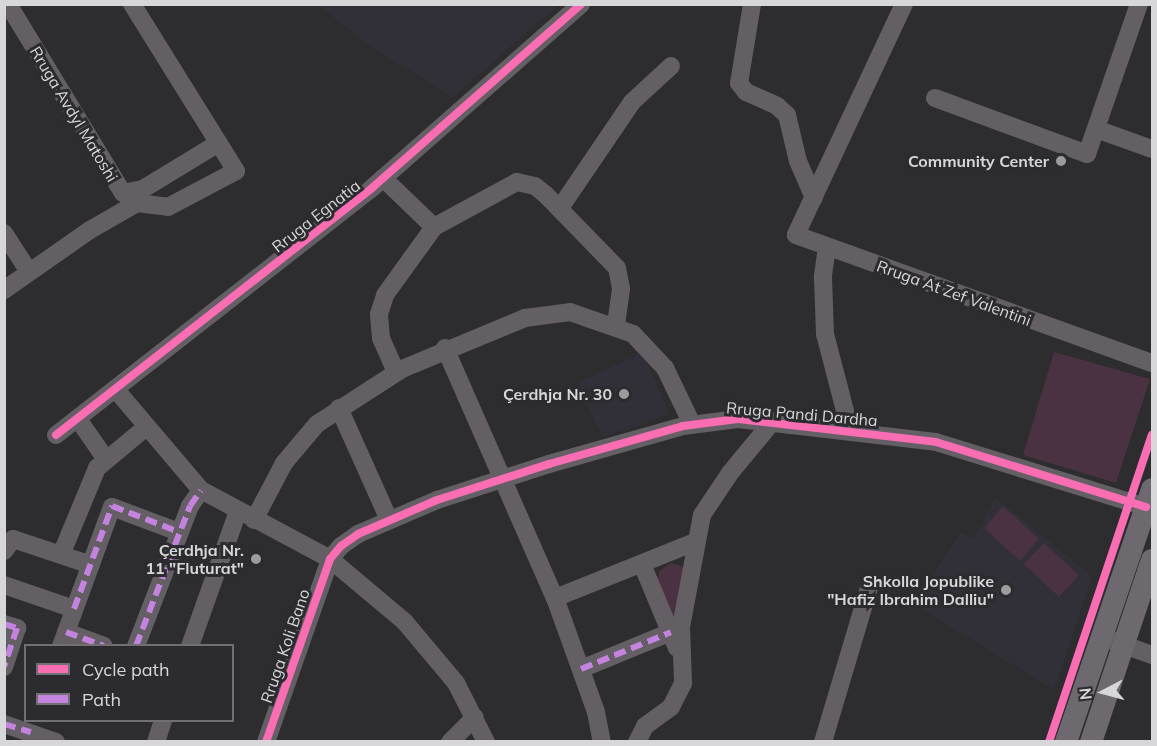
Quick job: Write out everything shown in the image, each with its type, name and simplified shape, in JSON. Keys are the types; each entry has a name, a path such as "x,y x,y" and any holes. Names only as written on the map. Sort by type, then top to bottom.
{"main road":[{"path":"1066,741 1149,498"},
{"path":"1091,741 1152,560"}],"street":[{"name":"Rruga Avdyl Matoshi","path":"8,4 123,193 143,189 217,144"},
{"path":"4,291 28,272 137,202 168,207 235,172 132,4"},
{"name":"Rruga Egnatia","path":"56,435 117,391 383,178 581,4"},
{"path":"752,4 739,83 746,92 777,106 788,115 798,161 814,198"},
{"name":"Rruga At Zef Valentini","path":"904,4 796,235 1152,363"},
{"path":"935,99 1087,154 1139,4"},
{"path":"560,208 632,102 671,66"},
{"path":"1096,129 1152,148"},
{"name":"Rruga Egnatia","path":"383,178 434,227"},
{"path":"396,372 381,338 381,304 434,227 517,182 534,186 560,208 617,268 621,289 616,325"},
{"path":"4,233 28,272"},
{"name":"Rruga Pandi Dardha","path":"827,247 823,277 825,334 850,430"},
{"path":"190,644 246,516 299,442 339,408 396,372 445,348 501,326 548,313 570,312 616,325 652,350 680,394 692,424"},
{"path":"445,348 555,598 581,669 602,741"},
{"path":"117,391 145,429 201,490 330,559 371,590 421,638 456,683 486,741"},
{"path":"339,408 389,520"},
{"path":"78,419 105,458"},
{"name":"Rruga Pandi Dardha","path":"330,559 358,534 389,520 502,478 692,424 718,419 773,421 850,430 959,448 1149,498"},
{"path":"637,741 645,726 671,707 681,692 682,619 702,515 730,473 773,421"},
{"path":"61,555 87,488 105,458 145,429"},
{"path":"136,644 179,532 201,490"},
{"path":"97,644 64,639 112,506 179,532"},
{"path":"4,551 13,539 91,566"},
{"path":"555,598 695,543"},
{"name":"Rruga Koli Bano","path":"266,741 330,559"},
{"path":"642,564 682,659"},
{"path":"4,585 74,609"},
{"path":"823,741 868,588"},
{"path":"4,624 17,628 4,667"},
{"path":"581,669 671,632"},
{"path":"1102,637 1152,655"},
{"path":"450,741 475,717"},
{"path":"156,741 162,722"},
{"path":"4,724 56,741"}],"shaded area":[{"path":"318,5 558,5 453,97 368,45"},
{"path":"643,352 670,415 602,437 578,383"},
{"path":"1054,352 1150,379 1116,483 1023,455"},
{"name":"Shkolla Jopublike \"Hafiz Ibrahim Dalliu\"","path":"995,497 1092,576 1054,690 915,605 960,532 974,539"},
{"path":"1003,506 1039,539 1020,561 984,528"},
{"path":"1044,543 1079,575 1059,597 1024,564"},
{"path":"671,563 684,567 676,615 670,616 658,583 659,571"}],"marked path":[{"path":"137,644 190,506 201,490"},
{"path":"74,609 112,506 179,532"},
{"path":"4,624 17,628 4,667"},
{"path":"66,632 99,644"},
{"path":"581,669 671,632"},
{"path":"4,724 31,732"}],"cycle path":[{"path":"56,435 373,187 581,4"},
{"path":"266,742 330,559 341,546 358,534 437,500 549,464 683,426 738,419 936,442 1146,507"},
{"path":"1049,742 1152,435"}],"place":[{"name":"Community Center","path":"1061,161"},
{"name":"Çerdhja Nr. 30","path":"624,394"},
{"name":"Çerdhja Nr. 11 \"Fluturat\"","path":"256,559"},
{"name":"Shkolla Jopublike \"Hafiz Ibrahim Dalliu\"","path":"1006,590"}]}
